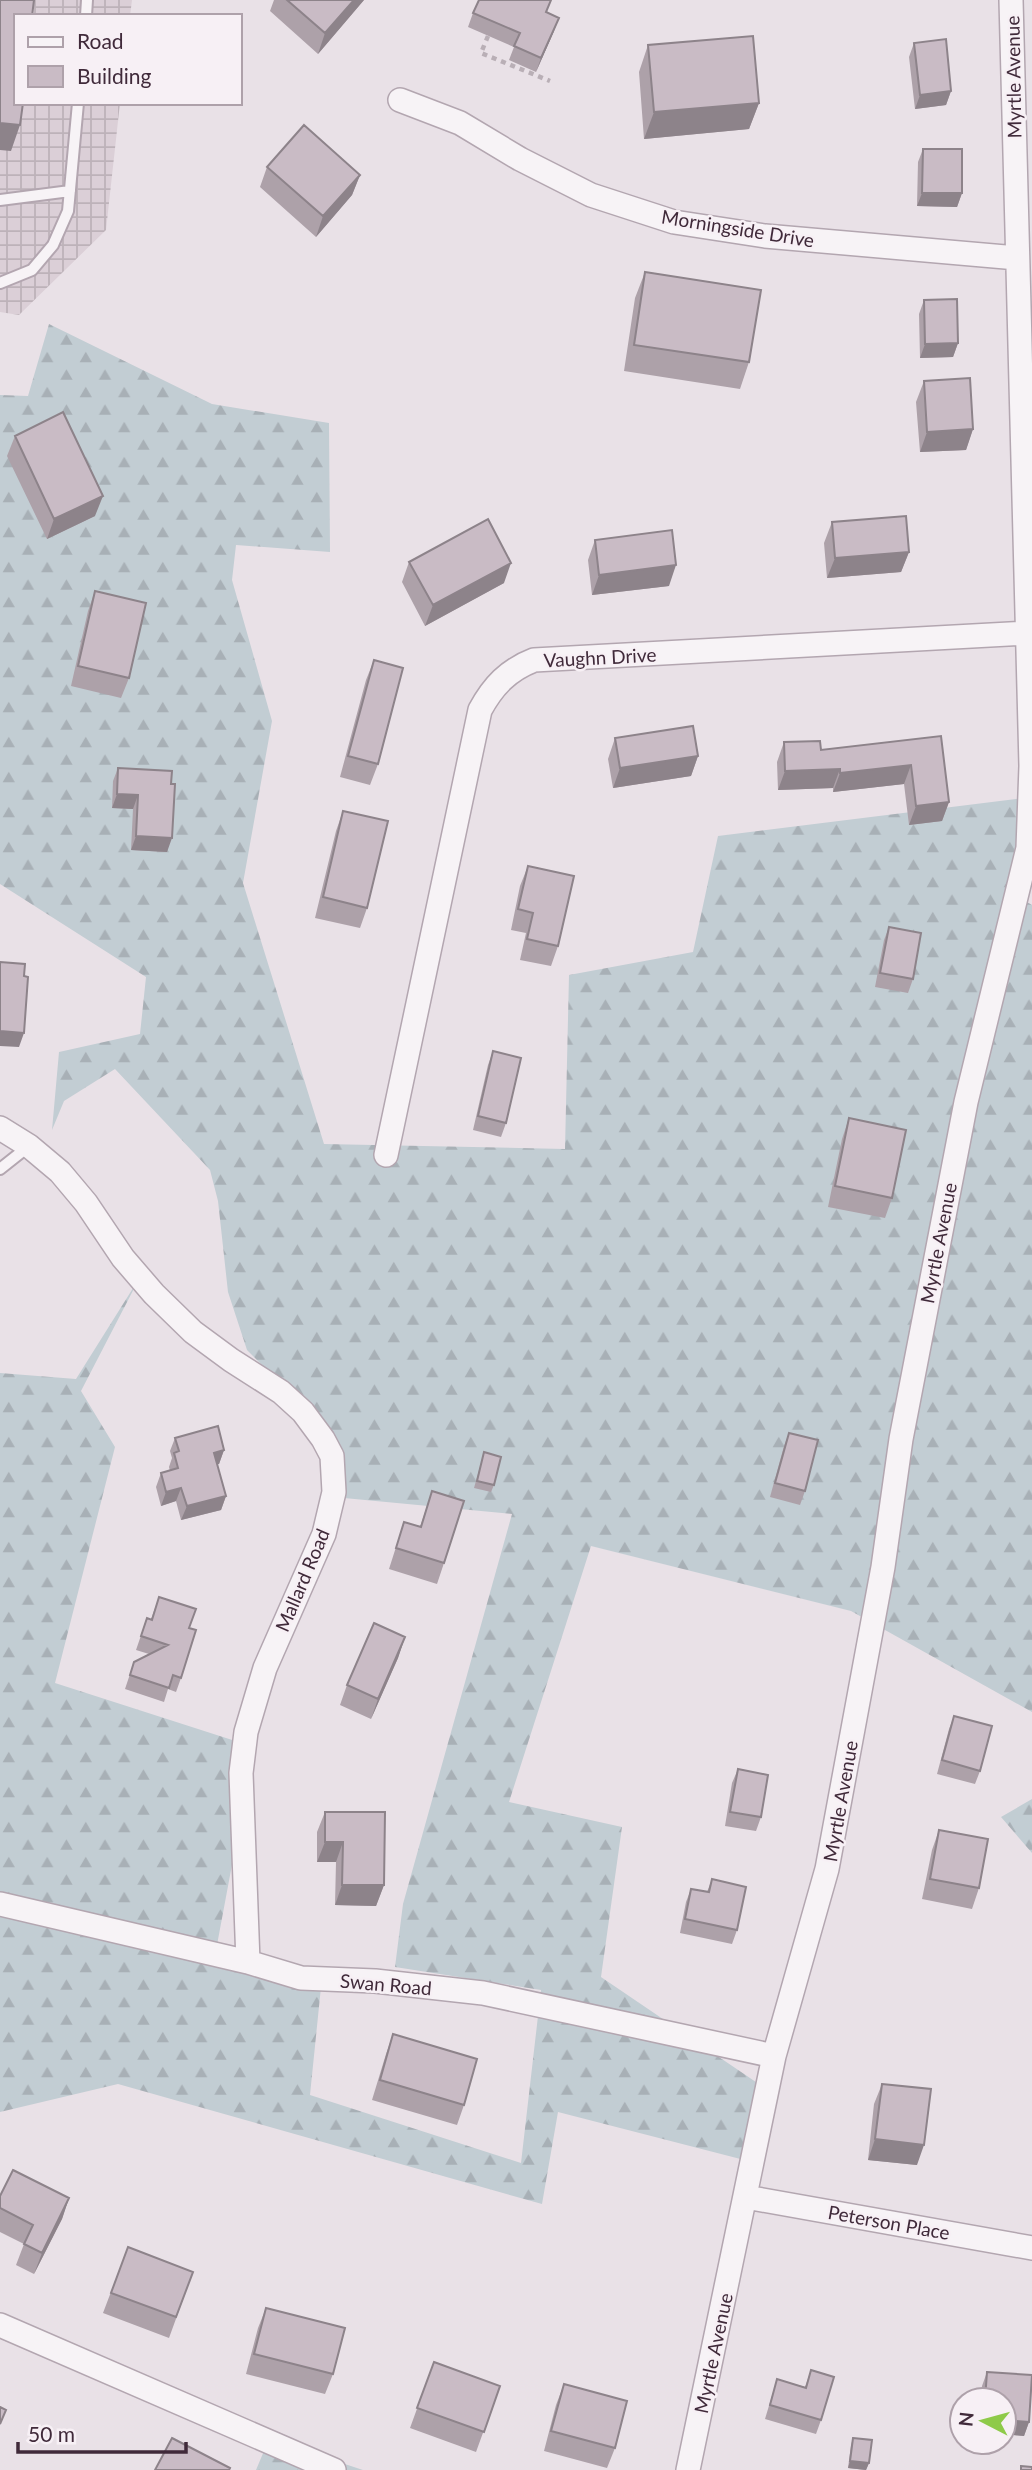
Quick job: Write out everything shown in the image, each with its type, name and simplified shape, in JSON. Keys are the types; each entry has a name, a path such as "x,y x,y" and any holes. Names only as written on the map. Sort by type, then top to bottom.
{"street":[{"name":"Myrtle Avenue","path":"688,2470 774,2056 827,1869 883,1567 901,1439 966,1102 1028,848 1031,766 1011,0"},
{"name":"Morningside Drive","path":"400,100 460,123 520,159 591,195 674,222 765,236 1017,258"},
{"name":"Vaughn Drive","path":"386,1155 480,710 491,690 505,675 534,660 1027,633"},
{"name":"Mallard Road","path":"0,1128 29,1146 60,1172 86,1203 123,1258 153,1294 193,1332 288,1398 303,1412 332,1456 334,1492 324,1534 265,1668 246,1732 241,1773 247,1962"},
{"name":"Swan Road","path":"0,1904 247,1962 301,1978 483,1993 774,2056"},
{"name":"Peterson Place","path":"746,2197 1032,2248"},
{"path":"0,2325 334,2470"}],"lane":[{"path":"0,283 32,270 53,245 68,211 78,105"},
{"path":"0,200 70,191"},
{"path":"0,1169 29,1146"}],"path":[{"path":"488,36 481,53 550,82"}],"shaded area":[{"path":"0,0 132,0 130,14 14,14 14,105 120,105 106,230 19,315 0,312"}],"green space":[{"path":"49,324 212,404 329,423 330,552 236,545 232,580 272,721 243,883 324,1144 565,1149 569,975 693,952 718,836 1032,797 1032,879 1027,902 1032,905 1032,1712 851,1611 591,1546 509,1802 622,1827 601,1977 769,2091 756,2163 558,2112 542,2204 118,2084 0,2112 0,1373 76,1379 140,1277 81,1391 115,1447 55,1683 254,1747 214,1961 321,1987 310,2095 521,2163 541,1990 395,1967 403,1904 512,1514 344,1498 330,1434 247,1350 228,1292 218,1201 210,1170 115,1069 64,1101 52,1130 59,1052 140,1034 146,977 0,884 0,395 28,396"},
{"path":"1032,1799 1032,1853 1001,1817"},
{"path":"269,2439 363,2470 256,2470"}],"building":[{"path":"0,0 34,0 32,14 14,14 14,105 23,105 20,125 0,123"},
{"path":"287,0 354,0 325,33"},
{"path":"479,0 551,0 546,12 559,18 541,58 514,46 520,33 473,13"},
{"path":"753,36 759,103 654,112 648,45"},
{"path":"946,39 951,91 920,95 914,43"},
{"path":"304,125 360,175 323,216 267,167"},
{"path":"923,149 962,149 962,193 922,193"},
{"path":"645,272 761,290 749,362 634,345"},
{"path":"957,299 958,343 925,344 924,300"},
{"path":"970,378 973,429 927,432 924,381"},
{"path":"63,412 103,496 54,519 15,436"},
{"path":"906,516 909,552 835,558 832,522"},
{"path":"488,519 511,563 433,605 409,562"},
{"path":"672,530 676,565 599,575 595,540"},
{"path":"95,591 146,603 129,678 78,666"},
{"path":"374,660 403,668 378,764 348,756"},
{"path":"693,726 698,756 620,768 615,738"},
{"path":"941,736 949,802 916,806 911,765 840,773 840,769 785,771 784,742 820,741 821,750"},
{"path":"118,768 172,771 171,784 175,784 172,838 136,836 138,795 117,794"},
{"path":"343,811 388,821 367,908 323,897"},
{"path":"528,866 574,876 558,946 527,939 533,913 518,909"},
{"path":"889,927 921,933 913,979 880,973"},
{"path":"0,962 25,964 24,976 28,977 24,1033 0,1031"},
{"path":"493,1051 521,1058 506,1123 478,1116"},
{"path":"849,1118 906,1130 892,1198 835,1186"},
{"path":"218,1426 224,1450 214,1453 226,1496 187,1506 181,1488 166,1492 161,1473 178,1468 174,1453 179,1451 175,1438"},
{"path":"789,1433 818,1440 805,1491 775,1483"},
{"path":"484,1452 501,1457 494,1485 477,1481"},
{"path":"432,1491 464,1501 444,1563 396,1548 404,1522 421,1527"},
{"path":"159,1597 196,1609 189,1628 196,1630 181,1678 173,1675 169,1688 130,1675 134,1662 168,1645 141,1636 147,1618 152,1620"},
{"path":"374,1623 405,1637 378,1699 347,1685"},
{"path":"954,1716 992,1726 980,1771 942,1760"},
{"path":"738,1769 768,1775 761,1817 730,1812"},
{"path":"325,1812 385,1812 384,1885 342,1885 343,1842 325,1842"},
{"path":"939,1830 988,1839 979,1888 930,1879"},
{"path":"712,1879 746,1887 737,1930 685,1919 691,1889 709,1892"},
{"path":"393,2034 477,2059 464,2105 380,2080"},
{"path":"882,2084 931,2089 924,2145 875,2139"},
{"path":"13,2170 69,2198 42,2253 24,2244 33,2225 0,2208 0,2196"},
{"path":"128,2247 193,2272 176,2317 111,2293"},
{"path":"266,2308 345,2328 333,2374 254,2354"},
{"path":"434,2362 500,2386 484,2432 417,2408"},
{"path":"811,2370 834,2377 821,2420 770,2405 777,2379 806,2388"},
{"path":"987,2372 1032,2375 1029,2422 1018,2421 1018,2386 986,2386"},
{"path":"564,2384 627,2401 615,2448 551,2431"},
{"path":"0,2407 6,2410 0,2424"},
{"path":"172,2438 230,2468 229,2470 155,2470"},
{"path":"853,2438 872,2440 869,2463 850,2461"},
{"path":"1021,2466 1032,2467 1032,2470 1021,2470"}]}
